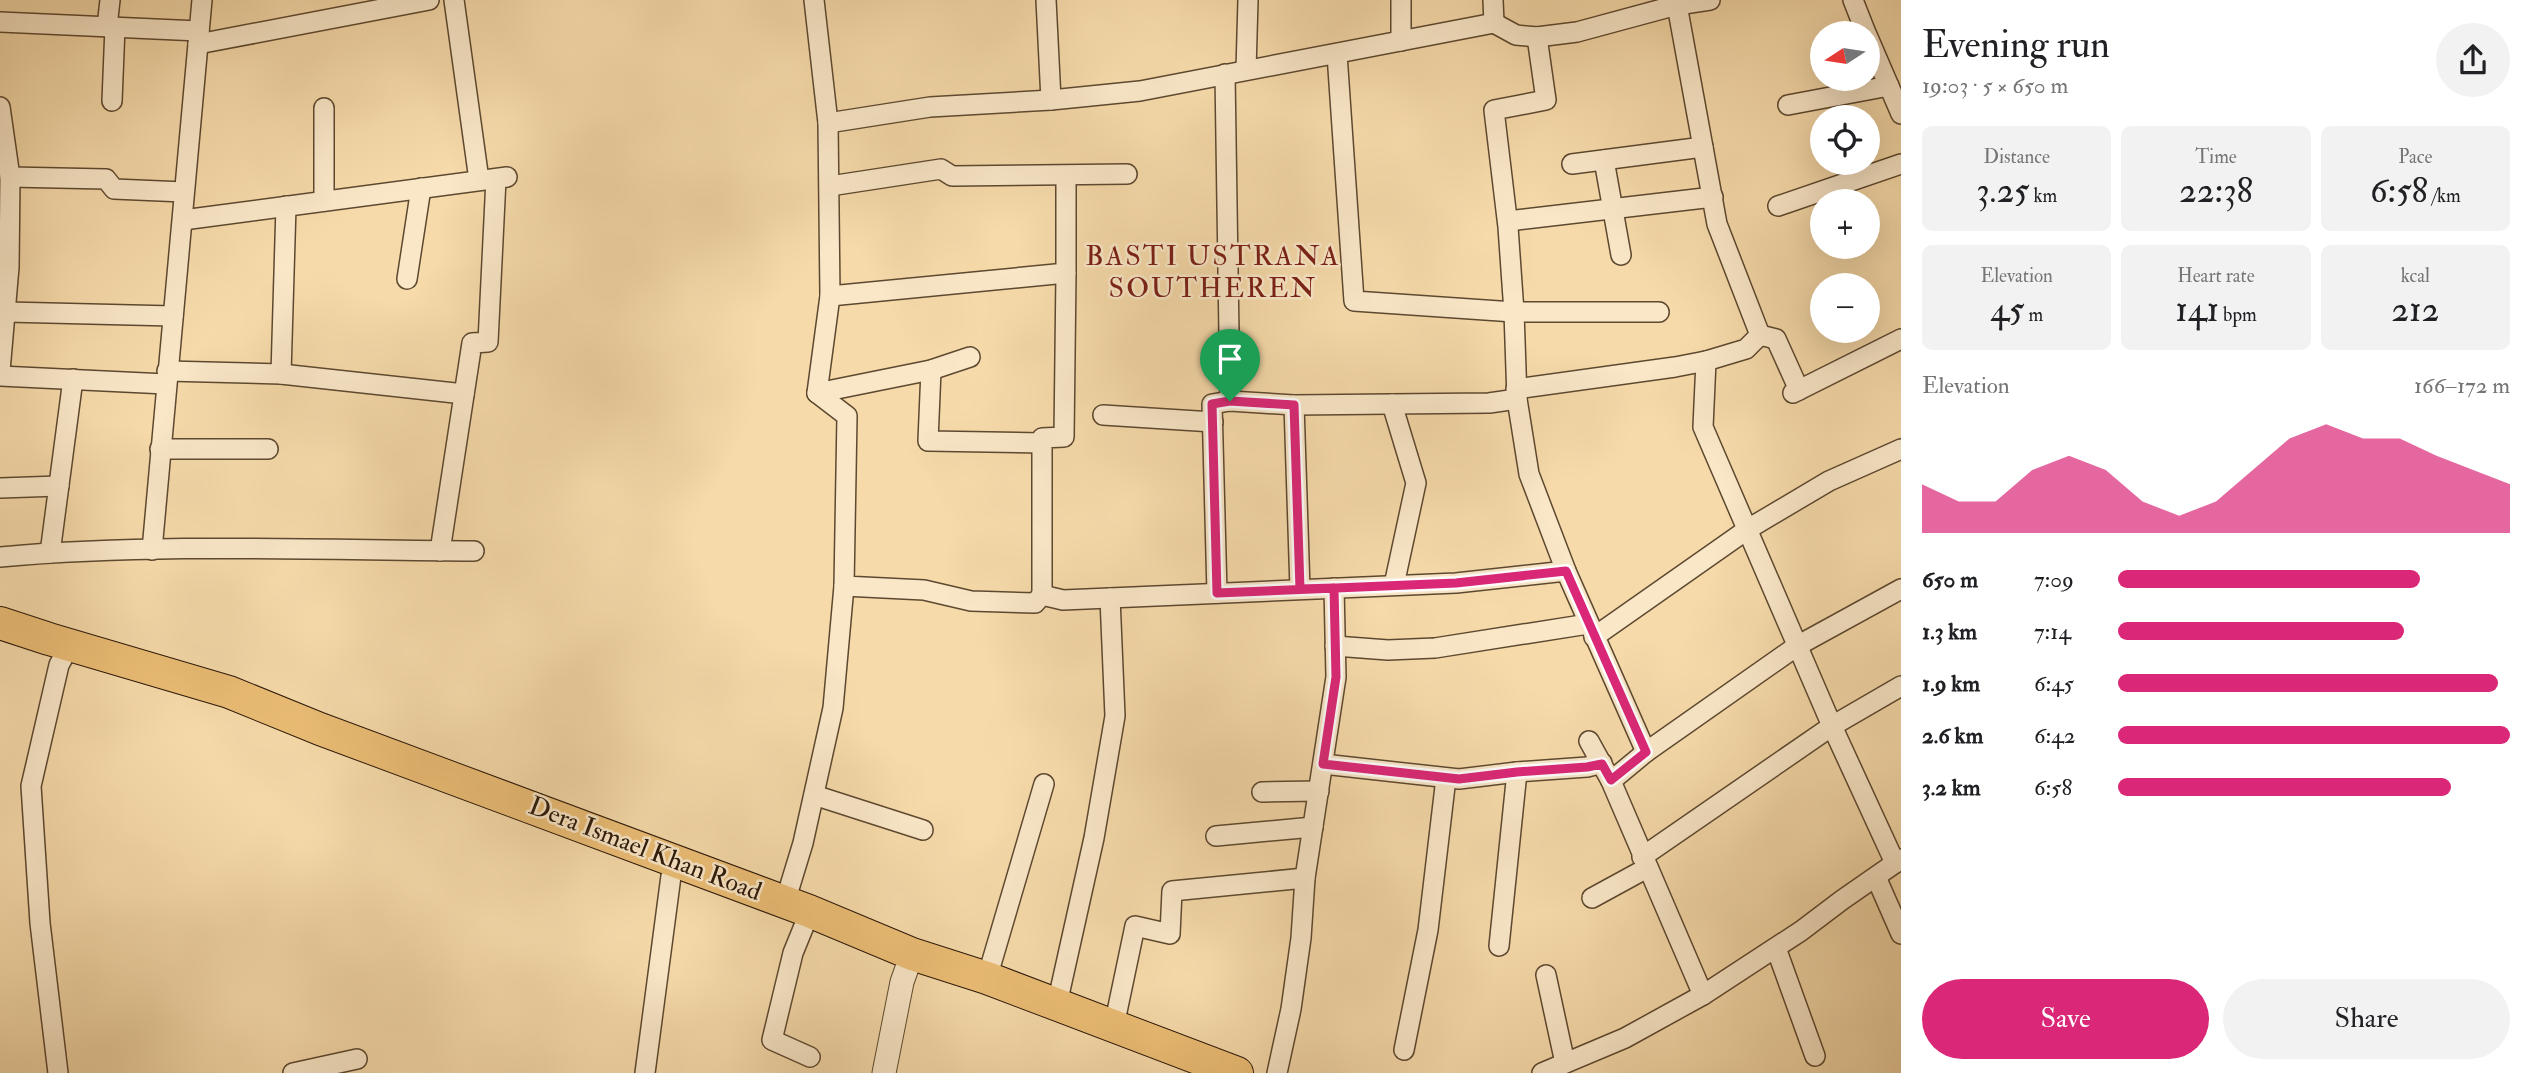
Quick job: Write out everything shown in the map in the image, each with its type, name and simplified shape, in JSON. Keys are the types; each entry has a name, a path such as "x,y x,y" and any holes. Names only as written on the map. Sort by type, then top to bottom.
{"highway":[{"name":"Dera Ismael Khan Road","path":"0,622 58,644 229,692 1191,1073"},
{"name":"Dera Ismael Khan Road","path":"58,644 86,661 224,706 314,743 671,876 794,914"},
{"name":"Dera Ismael Khan Road","path":"910,961 987,978 1237,1073"}],"street":[{"path":"110,0 112,101"},
{"path":"152,550 202,0"},
{"path":"0,22 111,27 199,38 429,0"},
{"path":"440,551 472,343 488,342 494,179 454,0"},
{"path":"814,0 828,123 830,186 830,296 817,393"},
{"path":"1046,0 1051,100"},
{"path":"1247,71 1248,0"},
{"path":"1401,0 1401,41"},
{"path":"1493,0 1494,23"},
{"path":"1853,0 1862,21"},
{"path":"828,123 930,107 1051,100 1140,91 1494,23 1516,35 1537,37 1577,32 1692,2 1703,147 1717,224 1760,335"},
{"path":"1537,37 1546,100 1494,110 1507,221 1514,312 1516,394 1529,474 1566,571 1646,752"},
{"path":"1337,54 1354,301 1514,312 1659,312"},
{"path":"1880,65 1901,114"},
{"path":"1225,74 1230,401"},
{"path":"1787,105 1889,86"},
{"path":"324,108 324,201"},
{"path":"0,118 10,177 5,267 7,312 0,373 73,379 281,374 464,394"},
{"path":"1572,163 1703,147"},
{"path":"1604,160 1621,255"},
{"path":"1778,206 1901,164"},
{"path":"830,186 941,169 952,176 1127,174"},
{"path":"844,586 924,590 971,601 1035,603 1042,595 1042,438 1065,437 1066,176"},
{"path":"10,177 106,179 114,189 184,192"},
{"path":"183,220 494,179"},
{"path":"407,279 421,188"},
{"path":"1507,221 1713,197"},
{"path":"281,374 286,206"},
{"path":"830,296 1066,273"},
{"path":"7,312 173,316"},
{"path":"1217,593 1212,404 1230,401 1294,405 1489,403 1516,394 1706,361 1746,349 1760,335"},
{"path":"1760,335 1776,339 1796,391 1901,339"},
{"path":"817,393 931,370 970,357"},
{"path":"1542,1073 1625,1038 1703,995 1776,948 1898,861 1832,726 1703,427 1706,361"},
{"path":"931,370 929,441 1042,443"},
{"path":"50,553 73,379"},
{"path":"810,1057 772,1040 793,953 794,914 803,843 834,708 844,586 847,416 817,393"},
{"path":"1392,404 1416,483 1394,585"},
{"path":"1294,405 1300,589"},
{"path":"1103,415 1213,422"},
{"path":"160,449 268,449"},
{"path":"1335,646 1388,650 1435,648 1591,630 1748,529 1829,481 1901,449"},
{"path":"0,488 59,486"},
{"path":"0,557 152,550 474,551"},
{"path":"1042,595 1063,600 1456,583 1566,571"},
{"path":"1277,1073 1291,1009 1305,878 1336,677 1334,588"},
{"path":"1323,764 1459,779 1587,767 1606,772 1646,752 1797,646 1901,589"},
{"path":"1057,1003 1094,838 1115,716 1110,598"},
{"path":"58,644 60,665 31,786 40,923 58,1073"},
{"path":"1592,898 1832,726 1901,686"},
{"path":"1589,741 1606,772 1703,995"},
{"path":"1499,946 1517,772"},
{"path":"1404,1050 1428,930 1446,778"},
{"path":"987,978 1044,784"},
{"path":"1262,792 1319,791"},
{"path":"814,795 923,830"},
{"path":"1216,836 1313,827"},
{"path":"645,1073 671,876"},
{"path":"1876,877 1901,934"},
{"path":"1114,1026 1135,926 1170,934 1172,891 1305,878"},
{"path":"1776,948 1815,1056"},
{"path":"884,1073 902,982 910,961"},
{"path":"1546,975 1565,1063"},
{"path":"293,1073 357,1059"}],"district":[{"name":"BASTI USTRANA SOUTHEREN","path":"1213,272"}],"route":[{"path":"1230,401 1212,404 1217,593 1334,588 1394,585 1456,583 1566,571 1646,752 1611,780 1602,764 1459,779 1323,764 1336,677 1334,588 1300,589 1294,405 1230,401"}]}
